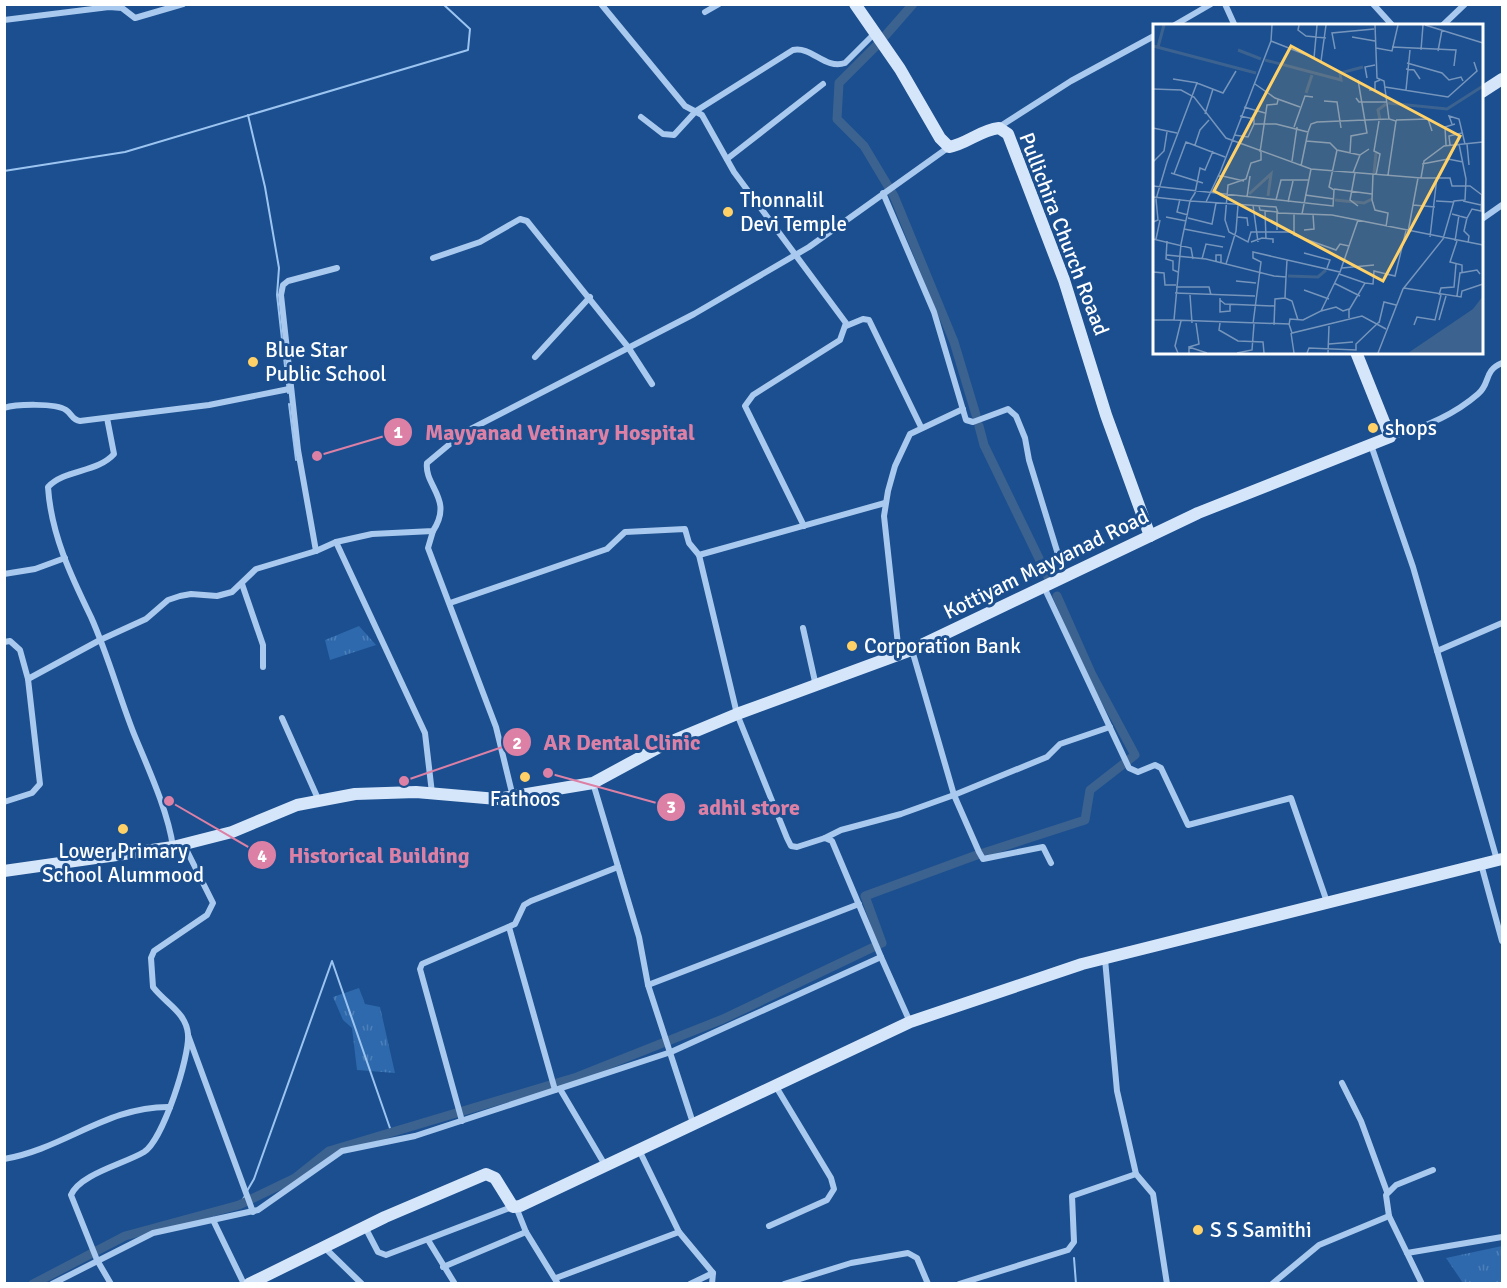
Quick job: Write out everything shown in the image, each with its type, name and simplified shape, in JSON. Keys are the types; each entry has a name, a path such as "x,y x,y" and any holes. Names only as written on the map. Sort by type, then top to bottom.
{"main road":[{"path":"855,4 875,32 940,138 949,147"},
{"path":"1483,91 1503,79"},
{"name":"Pullichira Church Roaad","path":"949,147 960,145 987,129 999,128 1008,134 1064,280 1106,415 1150,536"},
{"path":"1357,354 1390,437"},
{"name":"Kottiyam Mayyanad Road","path":"4,872 178,845 232,832 297,805 319,801 379,792 432,793 497,799 593,783 665,744 737,714 905,652 1198,513 1390,437"},
{"path":"247,1284 365,1226 486,1174 495,1178 515,1207 910,1022 1082,964 1260,919 1327,905 1500,860"}],"street":[{"path":"4,20 109,7 122,9 135,18 183,4"},
{"path":"601,4 685,106 696,111 718,139 727,159 794,255 822,288 846,325"},
{"path":"705,12 719,4"},
{"path":"1176,24 1211,4"},
{"path":"1225,4 1234,24"},
{"path":"1373,4 1391,24"},
{"path":"1444,24 1465,4"},
{"path":"641,117 663,134 674,135 696,111 793,50 805,50 819,60 838,65 845,63 875,32"},
{"path":"999,128 1071,81 1153,37"},
{"path":"727,159 822,84"},
{"path":"513,797 496,727 428,548 440,495 426,469 427,463 463,433 694,314 794,255 949,147"},
{"path":"883,193 934,312 968,422 1008,409 1016,416 1025,438 1029,460 1065,578"},
{"path":"1483,218 1503,205"},
{"path":"433,258 480,242 520,219 527,220 628,346 652,384"},
{"path":"316,551 290,389 281,290 293,280 338,268"},
{"path":"535,357 590,297"},
{"path":"804,526 745,405 753,395 840,340 846,325 863,319 869,320 921,427"},
{"path":"1390,437 1414,431 1479,394 1485,386 1491,369 1501,364 1503,372"},
{"path":"4,408 18,403 62,408 75,421 209,405 290,389"},
{"path":"963,409 910,434 891,478 885,503 884,516 905,652 954,795 983,859 1042,847 1051,863"},
{"path":"107,418 114,454 102,463 54,480 48,487 58,540 75,588 100,640 134,735 145,756 152,783 178,845 213,903 212,909 154,951 151,958 153,987 179,1011 253,1212"},
{"path":"1371,444 1413,567 1500,860"},
{"path":"699,555 885,503"},
{"path":"450,603 607,549 625,532 685,529 689,543 699,555 737,714 789,843 797,847 841,830 900,814 954,795 1047,758 1060,744 1110,727"},
{"path":"28,679 100,640 146,619 168,600 191,594 217,596 232,592 256,568 316,551 336,542 372,534 433,531"},
{"path":"336,542 425,733 432,793"},
{"path":"4,574 35,569 65,558"},
{"path":"242,584 263,645 263,667"},
{"path":"1044,587 1132,771 1138,772 1155,765 1161,768 1188,825 1291,798 1327,905"},
{"path":"1437,651 1503,623"},
{"path":"803,628 816,686"},
{"path":"4,642 10,641 20,650 28,679 40,784 32,793 4,802"},
{"path":"282,717 319,801"},
{"path":"593,783 639,937 648,985 693,1123"},
{"path":"825,838 832,842 910,1022"},
{"path":"1481,864 1503,941"},
{"path":"462,1121 420,969 427,960 509,927 520,918 524,905 618,867"},
{"path":"648,985 859,904"},
{"path":"509,927 557,1089 605,1165"},
{"path":"52,1284 153,1233 253,1212 342,1151 415,1136 671,1052 881,957"},
{"path":"1105,960 1114,1079 1136,1174 1153,1194 1167,1284"},
{"path":"111,1284 97,1260 71,1196 74,1189 151,1147 178,1090 188,1034"},
{"path":"1342,1083 1361,1121 1388,1192 1386,1205 1389,1216 1422,1284"},
{"path":"769,1226 826,1200 834,1190 831,1178 774,1085"},
{"path":"4,1159 30,1154 136,1108 170,1107"},
{"path":"638,1149 679,1232 713,1273 712,1284"},
{"path":"1388,1192 1396,1185 1433,1170"},
{"path":"959,1284 1068,1250 1074,1242 1072,1196 1136,1174"},
{"path":"365,1226 375,1248 382,1255 515,1207 526,1232 557,1281 679,1232"},
{"path":"1272,1284 1319,1245 1389,1216"},
{"path":"213,1220 247,1284"},
{"path":"443,1267 526,1232"},
{"path":"1407,1254 1503,1237"},
{"path":"428,1240 454,1284"},
{"path":"324,1246 362,1284"},
{"path":"784,1284 851,1263 908,1253 914,1254 919,1261 928,1284"},
{"path":"690,1284 713,1273"}],"green space":[{"path":"359,626 376,645 330,660 325,640"},
{"path":"359,988 365,1004 380,1007 395,1073 357,1070 352,1028 343,1020 333,997"},
{"path":"1502,1246 1502,1283 1463,1283 1446,1258"}],"waterway":[{"path":"4,171 125,152 468,50 470,29 443,4"},
{"path":"885,36 913,4"},
{"path":"877,45 839,83 837,119 864,146 894,196 954,342 976,415"},
{"path":"248,115 265,187 279,268 277,295 288,393"},
{"path":"289,404 296,460"},
{"path":"979,426 984,445 1048,577"},
{"path":"33,1284 125,1236 239,1205 295,1178 329,1151 577,1077 723,1019 882,943 865,896 974,856 1085,820 1090,790 1135,755 1092,675 1057,596"},
{"path":"247,1191 254,1179 332,961 391,1131"},
{"path":"239,1205 245,1196"},
{"path":"1074,1258 1076,1284"}],"place":[{"name":"Thonnalil Devi Temple","path":"728,212"},
{"name":"Blue Star Public School","path":"253,362"},
{"name":"shops","path":"1373,428"},
{"name":"Mayyanad Vetinary Hospital","path":"317,456"},
{"name":"Corporation Bank","path":"852,646"},
{"name":"adhil store","path":"548,773"},
{"name":"Fathoos","path":"525,777"},
{"name":"AR Dental Clinic","path":"404,781"},
{"name":"Historical Building","path":"169,801"},
{"name":"Lower Primary School Alummood","path":"123,829"},
{"name":"S S Samithi","path":"1198,1230"}]}
